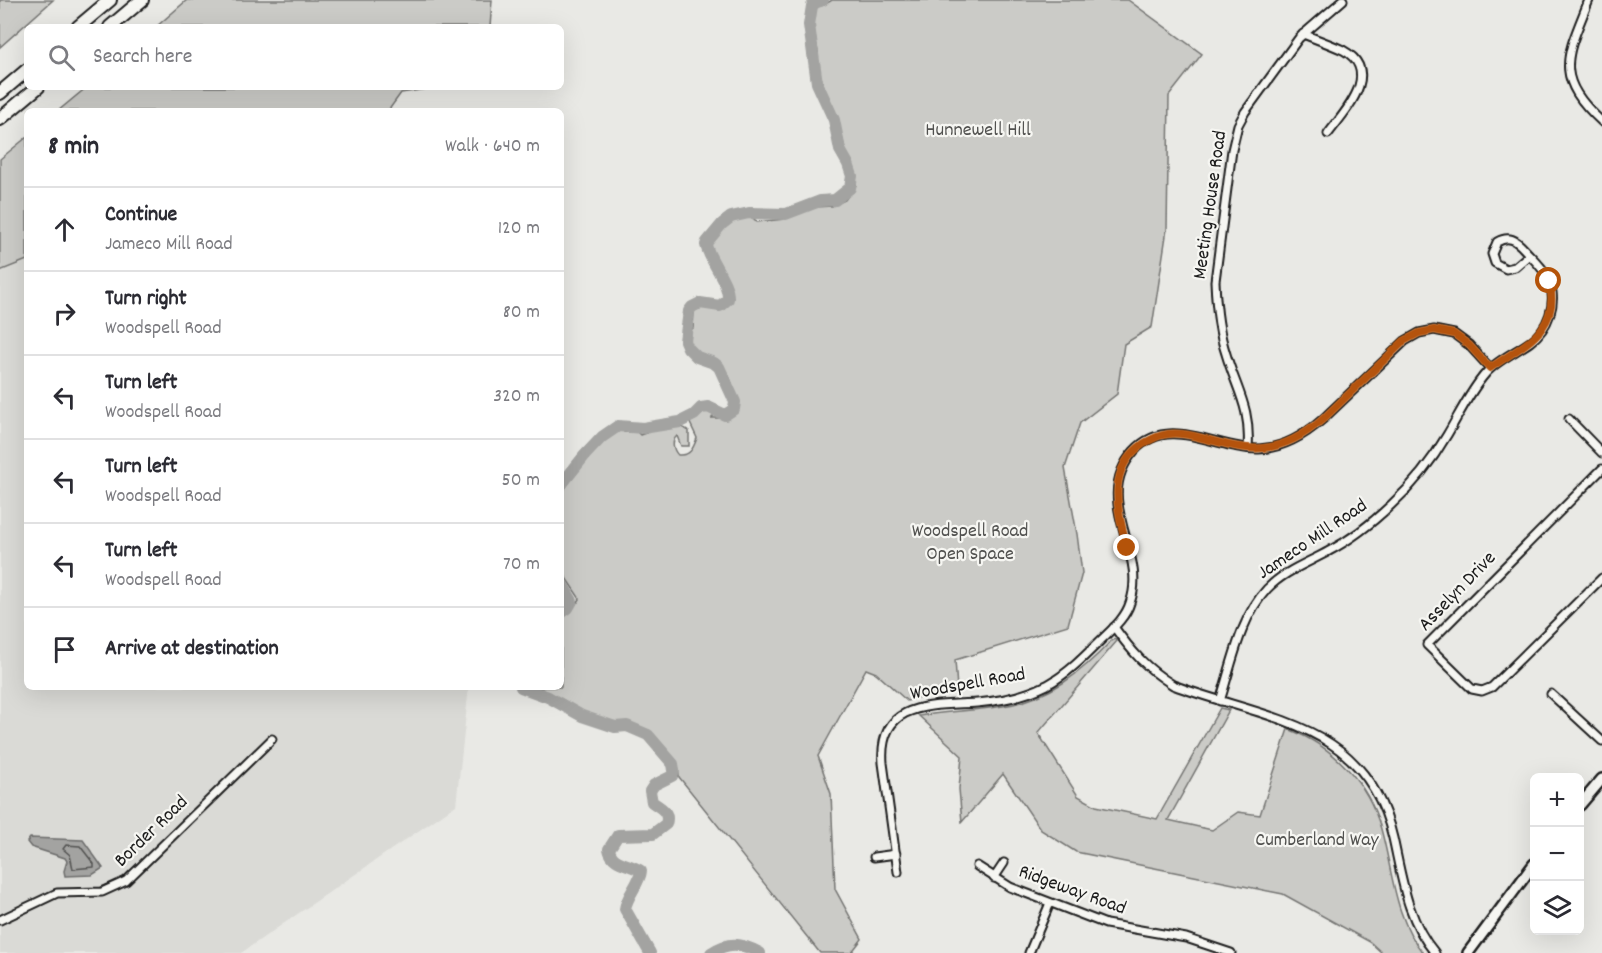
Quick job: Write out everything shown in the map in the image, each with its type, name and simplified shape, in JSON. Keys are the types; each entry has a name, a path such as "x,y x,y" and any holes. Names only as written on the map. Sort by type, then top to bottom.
{"highway":[{"path":"82,24 110,0"},
{"path":"114,24 142,0"},
{"path":"0,93 24,73"},
{"path":"0,119 34,90"}],"main road":[{"path":"1584,800 1602,779"},
{"path":"1468,953 1530,869"}],"street":[{"name":"Meeting House Road","path":"1248,448 1247,412 1223,346 1216,305 1215,281 1234,138 1241,118 1303,34 1343,0"},
{"path":"1589,0 1570,48 1568,72 1575,93 1602,122"},
{"path":"1303,34 1343,50 1354,58 1360,70 1358,91 1328,134"},
{"name":"Jameco Mill Road","path":"1220,701 1245,626 1258,600 1273,583 1286,574 1356,535 1404,493 1437,451 1476,386 1490,368 1535,338 1545,326 1550,313 1552,296 1545,273 1529,255 1515,240 1507,238 1497,242 1492,251 1496,263 1506,269 1515,267 1529,255"},
{"name":"Woodspell Road","path":"898,872 882,752 886,735 893,723 914,708 997,701 1017,697 1037,689 1067,672 1114,627 1128,609 1133,591 1131,564 1117,500 1119,479 1131,455 1150,440 1166,434 1200,437 1248,448 1276,446 1298,438 1311,429 1404,341 1419,333 1434,330 1454,334 1469,345 1490,368"},
{"path":"1569,418 1602,453"},
{"name":"Asselyn Drive","path":"1602,469 1426,645 1472,689 1485,691 1492,687 1602,578"},
{"path":"1114,627 1138,659 1173,685 1291,723 1314,733 1337,748 1361,771 1375,790 1385,811 1412,915 1425,941 1435,953"},
{"path":"1551,694 1602,741"},
{"name":"Border Road","path":"0,920 57,893 102,892 126,882 272,739"},
{"path":"874,857 896,854"},
{"path":"994,878 1004,863"},
{"name":"Ridgeway Road","path":"977,866 1010,887 1106,924 1186,938 1231,953"},
{"path":"1029,953 1050,903"}],"shaded area":[{"path":"24,261 24,690 469,690 456,805 241,953 0,953 0,271"}],"green space":[{"path":"0,0 53,0 24,24 0,47"},
{"path":"187,0 492,0 490,24 159,24"},
{"name":"Hunnewell Hill","path":"832,0 1128,0 1202,54 1169,96 1167,229 1152,327 1124,344 1117,394 1080,423 1065,468 1082,573 1068,625 955,660 957,688 952,694 920,697 907,701 876,673 866,669 818,756 831,794 835,889 862,939 851,953 820,953 679,777 678,765 657,739 643,728 581,712 543,690 564,690 564,612 580,599 564,571 564,490 589,454 617,429 624,428 622,430 624,432 637,432 640,435 671,426 683,428 689,431 689,446 681,446 677,436 673,443 678,455 685,454 692,448 697,438 690,423 697,413 707,410 715,413 712,418 724,418 733,412 735,397 729,376 715,360 693,350 687,337 688,332 693,328 694,311 721,307 728,295 709,242 713,241 723,227 740,216 742,219 752,217 757,222 785,219 815,207 832,206 845,200 856,185 855,174 846,152 835,111 826,93 818,67 813,10"},
{"path":"83,90 420,90 401,93 390,108 62,108"},
{"path":"24,139 24,261 0,271 0,159"},
{"name":"Cumberland Way","path":"1116,639 1117,641 1038,733 1078,796 1096,806 1157,819 1220,708 1229,710 1168,820 1212,830 1238,812 1260,815 1288,729 1304,736 1334,756 1358,781 1367,796 1381,829 1400,909 1413,939 1423,953 1382,953 1370,942 1283,894 1076,852 1041,830 1003,774 962,822 959,789 962,756 919,716 1020,703 1063,683"}],"water":[{"path":"30,838 83,840 103,868 92,875 65,876 67,861 65,858 31,847 27,842"}],"waterway":[{"path":"564,481 602,437 618,426 643,428 680,422 694,415 701,408 708,407 725,415 734,409 735,402 719,367 697,357 685,341 689,311 692,307 700,303 720,306 728,299 726,286 708,252 707,242 731,217 749,213 786,214 820,201 835,200 850,188 852,176 840,150 834,120 817,83 809,25 812,6 823,0"},
{"path":"564,587 572,601 564,611"},
{"path":"529,690 548,697 582,716 615,727 627,726 648,735 673,764 672,776 654,785 650,791 652,802 666,813 666,824 653,834 618,835 609,849 618,861 641,871 625,909 650,953"},
{"path":"711,953 729,945 741,945 760,953"}],"route":[{"path":"1127,548 1118,510 1117,492 1126,461 1138,447 1163,434 1200,437 1261,449 1291,441 1323,419 1404,341 1427,331 1441,330 1454,334 1469,345 1490,368 1541,332 1548,319 1551,306 1549,281"}],"park label":[{"name":"Woodspell Road Open Space","path":"970,544"}]}
